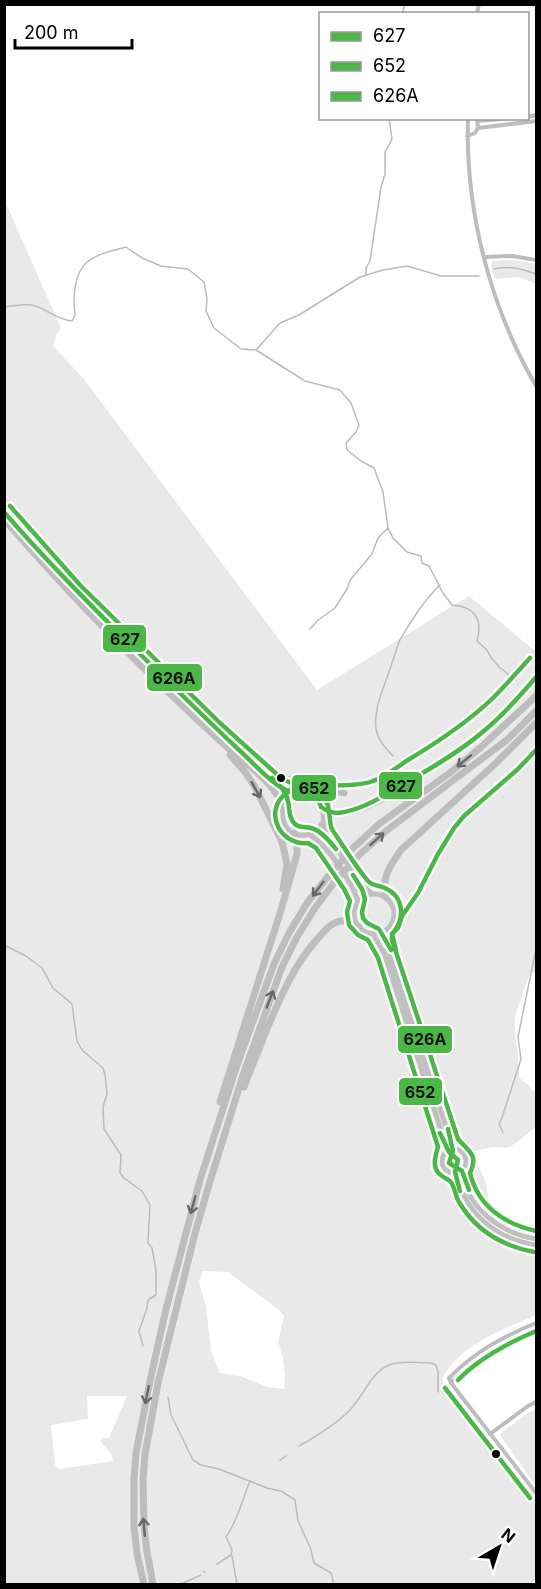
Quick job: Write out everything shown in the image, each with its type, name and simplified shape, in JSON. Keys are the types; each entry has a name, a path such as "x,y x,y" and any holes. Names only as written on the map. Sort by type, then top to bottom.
{"highway":[{"path":"4,511 75,590 168,683 277,784 297,795"},
{"path":"4,519 131,655 210,732 269,785 278,796 283,809"},
{"path":"131,655 232,758 255,787 286,854 287,864 281,910"},
{"path":"321,807 336,813 353,810 398,789 471,742 537,677"},
{"path":"509,723 537,689"},
{"path":"200,1180 237,1065 271,974 289,933 307,903 352,849 379,824 451,772 537,696"},
{"path":"484,756 537,706"},
{"path":"153,1584 143,1515 143,1480 145,1455 158,1383 195,1233 243,1075 275,986 297,937 336,880 386,831 508,739 537,711"},
{"path":"385,896 384,879 401,850 496,764 537,723"},
{"path":"225,737 277,776 344,793"},
{"path":"144,1584 134,1526 136,1453 166,1309 213,1126 297,854 294,833"},
{"path":"213,1174 223,1153 247,1080 290,978 311,946 331,925 348,921 359,927"}],"street":[{"path":"468,120 470,177 484,257 506,324 537,386"},
{"path":"467,136 475,133 478,128 477,120"},
{"path":"478,128 537,122"},
{"path":"484,257 512,256 537,260"},
{"path":"323,822 310,835 299,835 285,826 283,809 291,798 297,795 307,794 320,803 321,807 323,822 324,830 358,880 371,893"},
{"path":"310,835 328,851 351,885 358,901"},
{"path":"371,893 385,896 393,906 395,913 392,924 384,932 368,933 356,922 354,911 358,901 371,893"},
{"path":"384,932 385,942 455,1149"},
{"path":"373,934 385,955 446,1151"},
{"path":"454,1174 462,1171 467,1163 460,1150 455,1149 446,1151 443,1155 442,1166 457,1177 462,1194 483,1222 515,1241 537,1245"},
{"path":"462,1171 468,1191 488,1218 502,1229 537,1239"},
{"path":"452,1380 471,1358 490,1345 537,1323"},
{"path":"452,1380 493,1349 537,1328"},
{"path":"452,1380 490,1434 537,1493"},
{"path":"490,1434 537,1402"}],"shaded area":[{"path":"4,199 61,328 53,346 83,378 317,690 469,596 536,652 536,972 530,973 515,1016 515,1034 519,1077 536,1093 536,1126 519,1141 507,1147 470,1151 461,1147 454,1135 440,1139 442,1149 439,1163 441,1169 452,1179 456,1192 475,1221 490,1234 513,1246 536,1250 536,1315 483,1339 471,1347 450,1367 442,1379 536,1503 536,1584 5,1584","holes":["203,1271 228,1272 284,1316 278,1342 283,1358 284,1389 268,1387 240,1376 220,1373 211,1351 206,1307 199,1282","87,1396 127,1396 109,1438 100,1441 112,1455 113,1461 59,1469 55,1465 51,1425 88,1419"]},
{"path":"507,260 536,264 536,284 519,277 495,279 491,267 493,261"},
{"path":"474,1160 484,1178 492,1210 509,1223 536,1231 536,1235 504,1224 483,1207 466,1178 469,1165"},
{"path":"536,1407 536,1486 500,1434 535,1410"}],"waterway":[{"path":"403,12 405,4"},
{"path":"366,275 385,174 385,152 392,139 389,120"},
{"path":"4,307 31,305 72,321 75,315 77,278 86,263 102,254 126,247 142,258 161,266 188,269 204,282 207,299 206,311 214,328 241,349 255,350"},
{"path":"257,349 280,323 299,315 360,277 407,266 441,276 479,276"},
{"path":"494,269 515,268 536,274"},
{"path":"256,350 305,381 340,390 351,403 359,425 346,443 347,450 374,468 383,492 388,528 393,538 407,552 421,556 422,563 429,566 452,605 472,611 478,621 477,641 513,682"},
{"path":"310,629 335,608 350,580 372,554 378,538 388,528"},
{"path":"393,756 378,736 376,720 378,702 400,640 414,617 440,585"},
{"path":"4,945 26,956 42,968 53,988 72,1004 77,1041 82,1050 103,1068 107,1094 103,1107 104,1129 121,1155 120,1173 142,1191 150,1205 148,1243 152,1248 156,1270 156,1295 148,1300 139,1331 143,1346"},
{"path":"503,1133 499,1124 521,1059 518,1037 536,949"},
{"path":"299,1446 344,1416 376,1374 389,1365 409,1362 436,1365 438,1392"},
{"path":"168,1397 171,1415 193,1460 201,1465 281,1491 295,1500 298,1521 310,1547 314,1563 331,1573 334,1584"},
{"path":"280,1460 286,1456"},
{"path":"217,1564 231,1555 232,1550 226,1537 237,1517 250,1481"},
{"path":"232,1556 237,1584"},
{"path":"181,1584 201,1575"}],"transit line":[{"name":"626A","path":"10,506 80,585 219,722 281,778 299,787 309,787 321,793 328,805 331,827 359,869 370,883 392,892 399,903 401,916 392,934 392,940 458,1139 473,1157 470,1173 474,1185 479,1195 494,1212 513,1224 536,1231"},
{"name":"627","path":"4,512 90,604 265,774 287,791 313,797 327,811 338,813 366,805 448,757 492,724 536,677"},
{"name":"652","path":"530,658 493,698 473,715 441,739 386,774 362,784 292,789 279,802 275,819 283,834 290,839 298,843 308,843 316,848 350,901 347,912 349,925 358,935 368,940 378,958 438,1147 436,1170 452,1183 459,1202 482,1229 512,1246 534,1252"},
{"name":"652","path":"396,950 392,934 398,928 402,916 418,893 454,828 464,816 518,769 536,750"},
{"name":"626A","path":"272,778 286,794 292,821 298,826 318,831 336,849"},
{"name":"626A","path":"353,875 365,899 363,918 367,923 379,929 391,950"},
{"name":"626A","path":"448,1129 453,1151 449,1163 462,1171 469,1190"},
{"name":"652","path":"440,1133 449,1152 458,1160 455,1172 460,1191"},
{"name":"652","path":"458,1380 494,1352 536,1331"},
{"name":"652","path":"445,1388 530,1498"}]}
